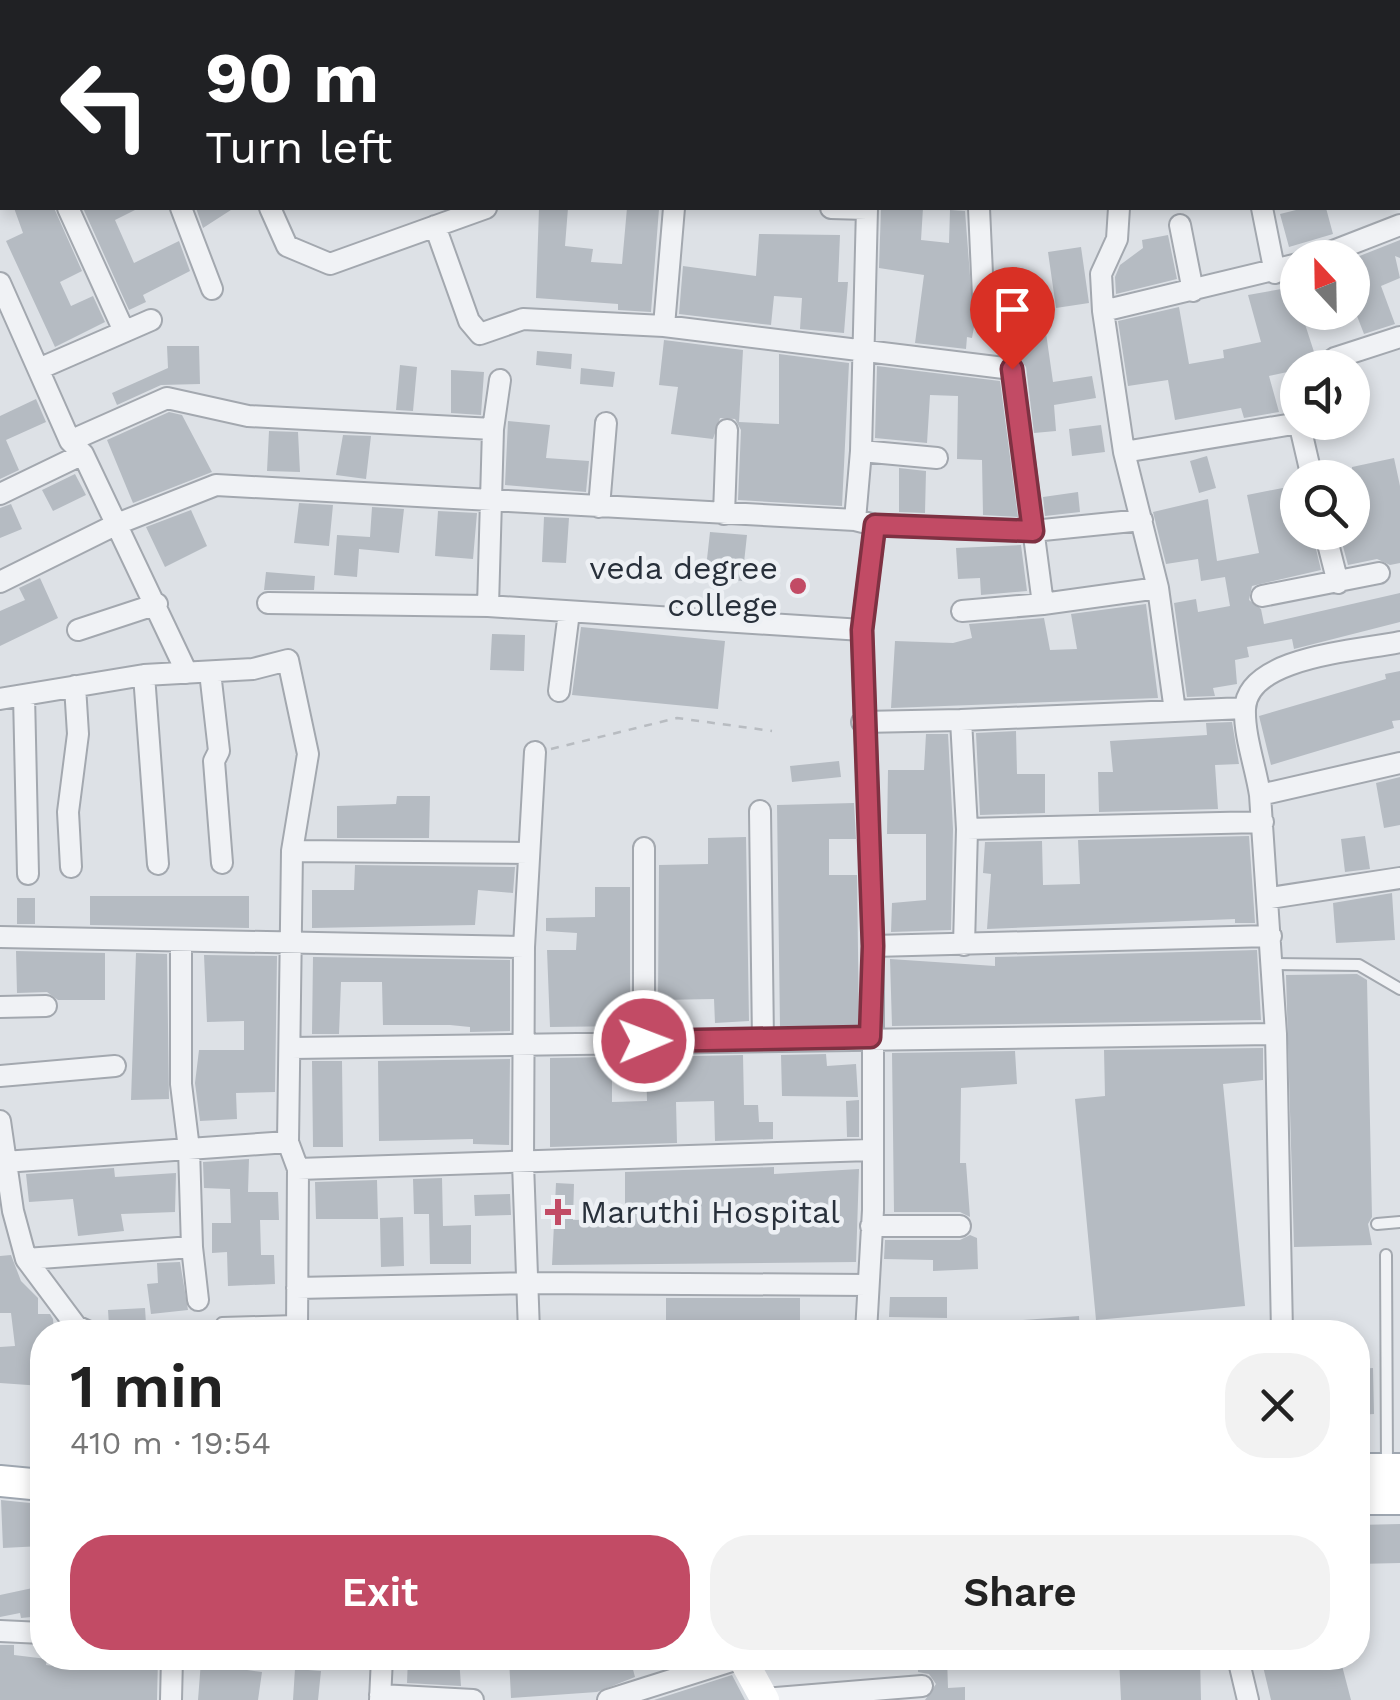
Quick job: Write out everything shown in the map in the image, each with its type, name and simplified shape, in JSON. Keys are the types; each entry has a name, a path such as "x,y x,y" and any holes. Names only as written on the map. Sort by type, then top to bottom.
{"main road":[{"path":"0,1463 30,1465"},
{"path":"0,1481 30,1484"},
{"path":"1370,1499 1400,1499"}],"street":[{"path":"69,210 124,331"},
{"path":"182,210 212,289"},
{"path":"271,210 287,246 330,264 480,210"},
{"path":"664,326 674,210"},
{"path":"867,210 861,348 865,523 862,722 873,946 872,1226 867,1320"},
{"path":"978,210 984,318"},
{"path":"1119,210 1117,240 1100,274 1103,311 1124,452 1158,588 1175,711"},
{"path":"1262,210 1275,272"},
{"path":"1361,240 1400,225"},
{"path":"435,226 469,321 480,334 523,319 664,326 1012,369 1043,604"},
{"path":"1180,226 1194,291"},
{"path":"1103,311 1280,270"},
{"path":"3,296 42,368 188,673"},
{"path":"42,368 151,320"},
{"path":"1366,350 1400,337"},
{"path":"488,606 493,429 500,380"},
{"path":"0,494 167,398 248,416 493,429"},
{"path":"599,507 606,423"},
{"path":"1124,452 1280,426"},
{"path":"724,514 728,430"},
{"path":"862,452 937,458"},
{"path":"0,582 117,524 216,484 1033,531 1142,520"},
{"path":"1330,550 1338,583"},
{"path":"1262,596 1380,573"},
{"path":"962,610 1043,604 1158,588"},
{"path":"268,603 488,606 862,630"},
{"path":"78,630 157,604"},
{"path":"559,691 569,612"},
{"path":"1282,1320 1270,898 1260,794 1245,708 1252,685 1271,669 1400,642"},
{"path":"0,699 144,675 210,672 288,660 308,754 292,850 290,943 292,1048 288,1142 298,1170 297,1320"},
{"path":"210,672 220,751 214,761 222,863"},
{"path":"144,675 158,864"},
{"path":"72,867 68,812 78,734 76,686"},
{"path":"24,695 28,874"},
{"path":"862,722 1245,708"},
{"path":"961,720 967,829 964,945"},
{"path":"529,1320 523,1162 527,1043 524,947 535,752"},
{"path":"1260,794 1400,764"},
{"path":"760,812 763,1041"},
{"path":"967,829 1263,822"},
{"path":"644,848 644,1041"},
{"path":"292,850 528,853"},
{"path":"1270,898 1400,878"},
{"path":"873,946 1271,936"},
{"path":"0,937 524,947"},
{"path":"181,942 181,1084 198,1300"},
{"path":"0,1007 46,1006"},
{"path":"292,1048 1276,1034"},
{"path":"0,1076 115,1066"},
{"path":"0,1121 4,1162 26,1259 72,1320"},
{"path":"4,1162 288,1142"},
{"path":"298,1170 870,1150"},
{"path":"872,1226 960,1226"},
{"path":"26,1259 192,1248"},
{"path":"298,1288 413,1289 529,1282 868,1285"},
{"path":"0,1632 30,1633"},
{"path":"171,1700 172,1670"},
{"path":"381,1670 380,1698 472,1700"},
{"path":"608,1700 652,1694 712,1670"},
{"path":"748,1670 764,1699 922,1686"},
{"path":"1241,1670 1248,1700"}],"lane":[{"path":"1272,964 1359,965 1400,990"},
{"path":"1377,1224 1400,1222"},
{"path":"1382,1469 1386,1254"}],"path":[{"path":"535,752 677,718 772,731"}],"building":[{"path":"15,210 55,210 82,271 60,282 71,306 93,296 105,322 55,347 6,241 23,233"},
{"path":"84,210 135,210 115,220 134,263 179,241 190,271 143,295 146,302 129,310"},
{"path":"197,210 231,210 203,228"},
{"path":"539,210 568,210 565,246 593,249 591,262 622,264 627,210 659,210 651,312 618,310 618,304 536,298"},
{"path":"881,210 923,210 921,240 949,243 950,210 965,211 974,327 972,338 967,337 966,349 915,343 924,275 879,268"},
{"path":"1327,210 1333,234 1313,240 1287,240 1280,214"},
{"path":"759,234 840,235 838,282 848,282 844,333 800,329 802,298 774,296 771,325 679,314 683,266 756,276"},
{"path":"1168,235 1177,279 1116,294 1115,277 1120,265 1143,248 1142,240"},
{"path":"1400,240 1400,258 1395,256 1400,278 1381,286 1395,324 1364,334 1362,330 1370,330 1370,252"},
{"path":"1081,247 1089,303 1056,308 1048,252"},
{"path":"1280,289 1280,330 1307,330 1313,350 1280,350 1280,374 1269,376 1279,412 1244,418 1241,408 1175,420 1168,380 1128,386 1118,321 1179,307 1189,364 1224,358 1223,350 1261,342 1248,295"},
{"path":"1045,326 1053,382 1092,376 1096,398 1054,405 1056,431 1034,433 1026,367 1018,357 1014,330"},
{"path":"664,340 743,350 739,422 779,424 779,354 849,363 842,506 738,500 741,430 735,419 720,418 713,439 671,434 678,387 659,385"},
{"path":"167,346 199,346 200,384 161,385 117,405 112,393 168,368"},
{"path":"537,351 572,354 571,369 536,365"},
{"path":"400,365 417,367 413,411 396,410"},
{"path":"877,366 1000,381 1018,517 983,515 982,460 957,459 958,396 930,395 927,443 875,438"},
{"path":"581,368 615,372 613,387 580,384"},
{"path":"451,370 484,372 481,415 451,413"},
{"path":"36,399 46,422 6,440 19,470 0,479 0,416"},
{"path":"169,412 182,415 212,472 133,503 107,440"},
{"path":"508,421 550,425 546,458 589,461 586,492 505,485"},
{"path":"1101,425 1105,452 1072,456 1069,429"},
{"path":"269,431 298,432 300,472 267,471"},
{"path":"343,435 371,436 366,479 336,475"},
{"path":"1207,456 1216,488 1199,493 1190,461"},
{"path":"1394,458 1400,486 1400,563 1390,565 1377,559 1348,565 1344,550 1370,550 1370,463"},
{"path":"899,468 926,471 925,513 899,512"},
{"path":"75,474 86,495 53,511 42,490"},
{"path":"1280,489 1280,550 1316,550 1321,570 1252,586 1249,600 1261,609 1264,624 1400,593 1400,622 1294,649 1292,639 1247,647 1249,657 1235,660 1237,684 1213,688 1215,696 1187,697 1174,603 1196,599 1198,612 1230,606 1225,577 1201,581 1198,559 1166,564 1153,512 1208,499 1217,561 1259,553 1247,495"},
{"path":"1078,492 1080,512 1045,516 1043,497"},
{"path":"299,503 333,505 329,546 294,543"},
{"path":"11,504 22,529 0,538 0,508"},
{"path":"372,507 404,509 399,553 359,549 357,577 334,575 337,535 370,537"},
{"path":"191,510 207,546 165,567 146,527"},
{"path":"438,511 477,513 473,559 435,556"},
{"path":"544,517 569,518 566,563 542,562"},
{"path":"710,532 747,535 742,581 705,577"},
{"path":"1021,545 1027,591 981,595 980,578 958,579 956,548"},
{"path":"266,572 315,576 314,590 264,590"},
{"path":"40,578 58,618 0,646 0,611 25,600 19,588"},
{"path":"1146,604 1158,698 891,708 895,641 953,643 972,638 969,624 1044,618 1050,650 1077,649 1071,614"},
{"path":"581,627 725,641 718,709 572,695"},
{"path":"492,634 525,635 524,671 490,670"},
{"path":"1400,671 1400,720 1392,721 1394,728 1271,765 1259,716 1386,679 1385,674"},
{"path":"1232,722 1239,764 1215,765 1218,809 1099,812 1098,772 1113,772 1110,741 1207,735 1206,723"},
{"path":"1016,731 1017,774 1045,774 1045,813 980,815 976,733"},
{"path":"926,734 948,734 953,829 951,930 891,932 892,903 926,900 926,834 887,834 888,770 924,770"},
{"path":"839,761 841,777 792,782 790,766"},
{"path":"1400,777 1400,825 1384,828 1376,783"},
{"path":"397,796 430,796 429,838 337,838 337,806 396,804"},
{"path":"854,803 856,839 829,839 829,875 857,875 859,1026 780,1027 777,805"},
{"path":"1249,836 1255,923 1235,923 1235,919 987,929 991,874 983,873 985,842 1042,841 1043,885 1080,884 1078,840"},
{"path":"1365,836 1370,869 1345,872 1341,839"},
{"path":"746,837 749,1021 715,1023 714,999 658,1000 659,865 708,864 708,838"},
{"path":"355,865 515,867 513,893 478,890 475,925 312,928 312,890 354,890"},
{"path":"595,887 630,887 630,1026 550,1027 547,950 576,950 577,933 546,931 546,918 595,917"},
{"path":"1392,893 1395,940 1336,943 1333,903"},
{"path":"90,896 249,896 249,928 90,925"},
{"path":"17,898 35,898 35,924 17,924"},
{"path":"1257,950 1261,1020 892,1026 890,959 995,966 995,957"},
{"path":"16,951 105,953 105,1000 58,1000 47,992 17,993"},
{"path":"136,953 167,954 169,1099 131,1100"},
{"path":"204,955 277,956 275,1092 236,1093 237,1119 200,1121 195,1083 199,1050 244,1050 244,1021 207,1022"},
{"path":"313,957 510,960 510,1031 470,1032 470,1027 450,1025 383,1025 382,982 341,982 339,1034 312,1034"},
{"path":"1357,974 1367,980 1372,1217 1368,1224 1372,1245 1294,1247 1286,975"},
{"path":"1263,1048 1263,1080 1223,1084 1245,1306 1096,1320 1075,1099 1105,1096 1104,1050"},
{"path":"1015,1051 1017,1084 961,1088 960,1163 966,1163 970,1217 960,1212 894,1212 892,1053"},
{"path":"826,1054 827,1066 856,1064 858,1097 782,1096 781,1055"},
{"path":"743,1055 744,1105 758,1105 759,1122 773,1122 773,1139 715,1141 714,1101 676,1102 677,1143 550,1147 550,1058 612,1057 612,1102 647,1101 646,1057"},
{"path":"510,1059 509,1145 473,1144 473,1139 379,1141 378,1061"},
{"path":"312,1061 342,1061 343,1147 313,1147"},
{"path":"859,1100 859,1137 847,1137 846,1101"},
{"path":"249,1159 248,1192 278,1192 279,1220 260,1220 261,1255 274,1255 275,1284 228,1286 227,1252 212,1253 212,1223 231,1223 230,1189 204,1188 203,1162"},
{"path":"774,1167 774,1174 859,1169 856,1262 552,1265 556,1183 574,1184 573,1220 625,1219 625,1172"},
{"path":"114,1168 115,1177 176,1173 175,1212 121,1214 124,1231 78,1236 73,1199 29,1202 26,1174"},
{"path":"442,1178 443,1226 471,1225 471,1264 430,1264 429,1214 414,1214 413,1179"},
{"path":"377,1180 378,1219 316,1219 315,1182"},
{"path":"510,1194 511,1215 475,1216 474,1195"},
{"path":"403,1217 404,1266 381,1267 380,1218"},
{"path":"970,1235 977,1238 978,1269 933,1271 933,1260 884,1259 885,1240 960,1240"},
{"path":"11,1255 21,1281 38,1298 38,1314 50,1314 53,1319 30,1320 30,1385 0,1383 0,1347 15,1346 11,1313 0,1313 0,1256"},
{"path":"180,1262 188,1310 151,1314 147,1284 158,1283 157,1263"},
{"path":"890,1297 947,1297 947,1318 889,1317"},
{"path":"666,1298 800,1298 800,1320 666,1320"},
{"path":"145,1308 146,1320 109,1320 108,1310"},
{"path":"1079,1316 1079,1320 1022,1320"},
{"path":"1373,1368 1374,1414 1370,1414"},
{"path":"1,1500 30,1503 30,1547 3,1548"},
{"path":"1400,1524 1400,1563 1370,1564 1370,1525"},
{"path":"30,1589 30,1617 21,1618 20,1613 0,1617 0,1595"},
{"path":"0,1645 14,1645 14,1655 30,1657 30,1670 158,1670 157,1700 0,1700"},
{"path":"200,1670 262,1672 258,1700 198,1700"},
{"path":"295,1670 321,1671 318,1700 293,1700"},
{"path":"408,1670 460,1670 461,1686 407,1683"},
{"path":"510,1670 633,1670 635,1677 597,1692 511,1698"},
{"path":"947,1670 948,1688 965,1687 965,1700 925,1700 936,1684 929,1674 918,1672"},
{"path":"1120,1670 1200,1670 1201,1700 1121,1700"},
{"path":"1264,1670 1343,1670 1351,1700 1271,1700"},
{"path":"732,1675 745,1700 654,1700"}],"place":[{"name":"veda degree college","path":"798,586"},
{"name":"Maruthi Hospital","path":"558,1212"}],"route":[{"path":"644,1041 870,1037 873,946 862,722 862,630 875,525 1033,531 1012,369"}]}
